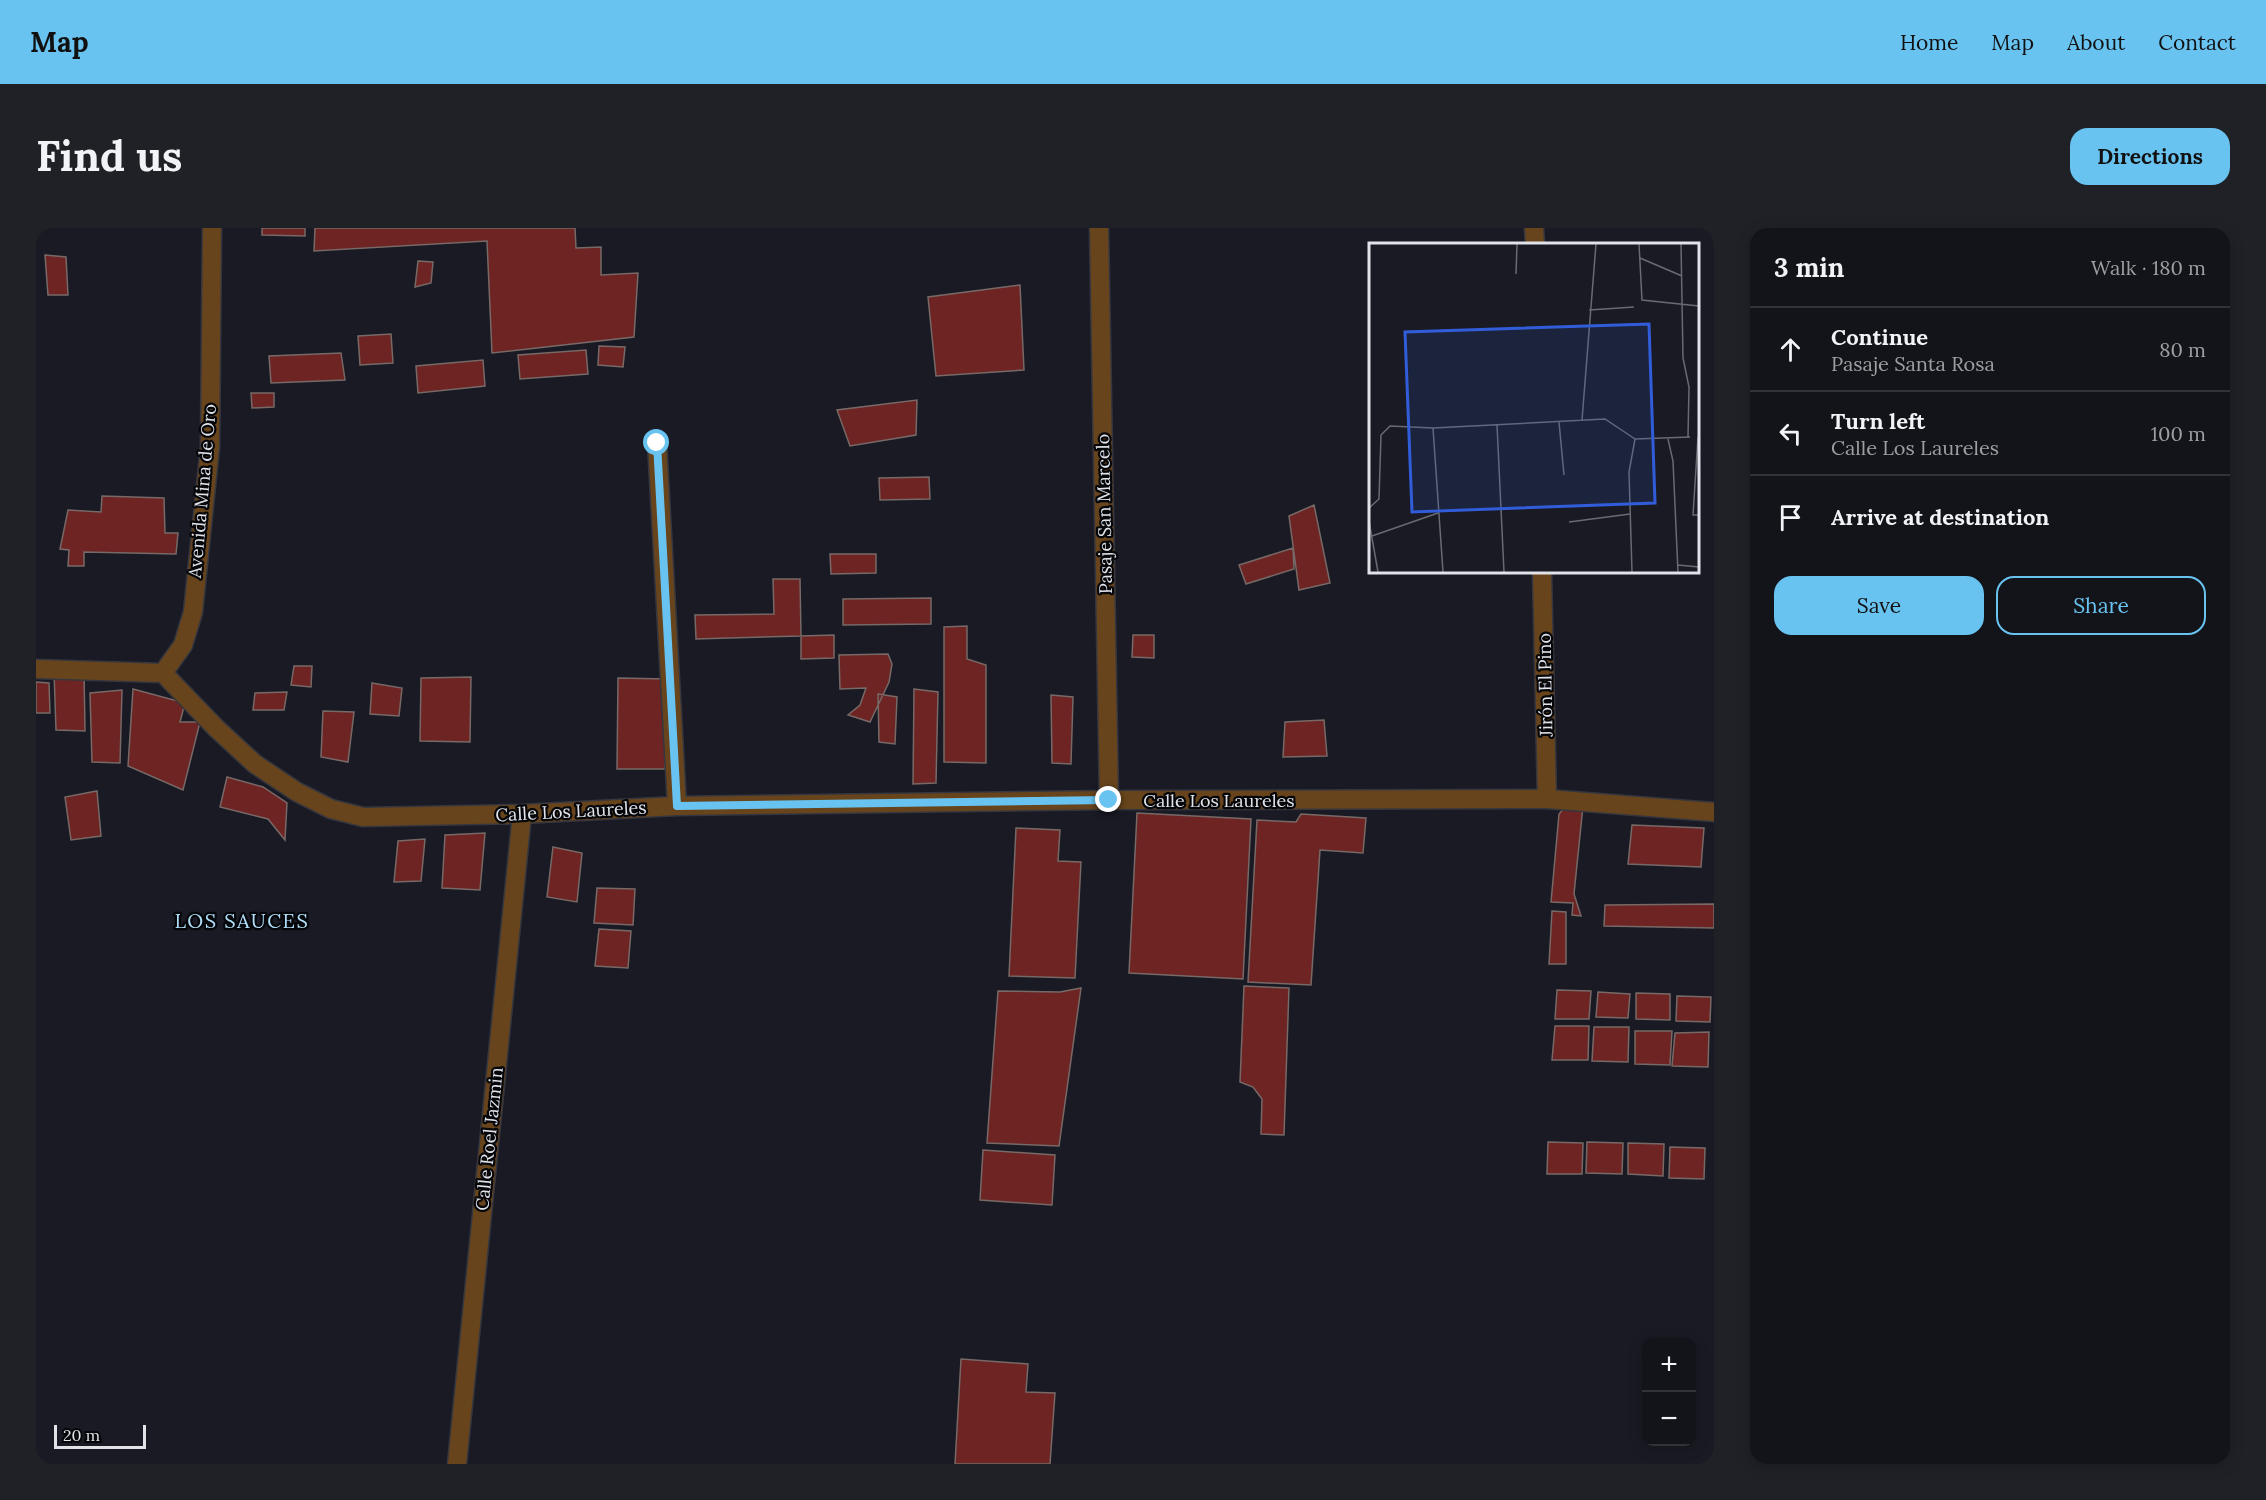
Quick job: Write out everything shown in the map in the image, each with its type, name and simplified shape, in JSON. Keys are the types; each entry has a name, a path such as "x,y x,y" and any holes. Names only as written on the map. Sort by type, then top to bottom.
{"street":[{"name":"Avenida Mina de Oro","path":"163,673 183,645 193,612 210,447 212,228"},
{"name":"Pasaje San Marcelo","path":"1099,228 1109,800"},
{"path":"1534,228 1535,243"},
{"path":"657,443 677,806"},
{"name":"Jirón El Pino","path":"1542,573 1547,800"},
{"path":"36,669 163,673"},
{"name":"Calle Los Laureles","path":"163,673 216,728 255,764 297,792 331,809 363,818 522,814 677,806 1109,800 1547,800 1714,812"},
{"name":"Calle Roel Jazmin","path":"457,1464 522,814"}],"building":[{"path":"262,228 305,228 305,236 262,235"},
{"path":"315,228 575,228 576,248 601,247 601,275 638,273 634,337 492,353 487,241 314,251"},
{"path":"45,255 66,257 68,295 48,295"},
{"path":"418,261 433,262 431,283 415,287"},
{"path":"1020,285 1024,370 936,376 928,297"},
{"path":"391,334 393,363 360,365 358,336"},
{"path":"599,346 625,347 623,367 598,365"},
{"path":"586,350 588,374 520,379 518,355"},
{"path":"341,353 345,380 271,383 269,356"},
{"path":"483,360 485,386 418,393 416,366"},
{"path":"251,393 274,393 274,407 252,408"},
{"path":"917,400 916,435 850,446 837,410"},
{"path":"929,477 930,499 880,500 879,478"},
{"path":"102,496 164,498 165,533 178,533 176,554 84,552 84,566 68,566 69,550 60,549 68,510 101,512"},
{"path":"1314,505 1330,583 1299,590 1289,516"},
{"path":"1293,548 1294,569 1246,584 1239,565"},
{"path":"830,554 876,554 876,573 831,574"},
{"path":"773,579 800,579 801,636 696,639 695,615 774,614"},
{"path":"931,598 931,624 843,625 843,599"},
{"path":"967,626 967,659 986,665 986,763 944,762 944,627"},
{"path":"834,635 834,658 801,659 801,636"},
{"path":"1133,635 1154,635 1154,658 1132,657"},
{"path":"888,654 892,664 889,682 870,722 848,715 860,705 866,688 840,689 839,655"},
{"path":"294,666 312,666 311,687 291,685"},
{"path":"84,671 85,731 56,730 54,672"},
{"path":"471,677 470,742 420,741 421,678"},
{"path":"618,678 667,679 665,769 617,769"},
{"path":"36,682 49,683 50,713 36,713"},
{"path":"372,683 402,688 399,716 370,714"},
{"path":"133,689 185,703 180,722 200,722 183,790 128,766"},
{"path":"914,689 938,692 936,783 913,784"},
{"path":"122,690 120,763 92,762 90,693"},
{"path":"287,692 284,710 253,710 255,693"},
{"path":"878,694 897,697 895,744 879,742"},
{"path":"1051,695 1073,697 1071,764 1052,763"},
{"path":"323,711 354,712 348,762 321,757"},
{"path":"1324,720 1327,756 1283,757 1285,722"},
{"path":"227,777 263,787 287,803 285,840 268,819 220,807"},
{"path":"97,791 101,836 71,840 65,797"},
{"path":"1568,804 1583,806 1574,894 1581,916 1572,915 1573,903 1551,902 1559,814"},
{"path":"1137,813 1251,819 1243,979 1129,973"},
{"path":"1301,814 1366,818 1363,853 1320,850 1311,985 1248,982 1257,820 1296,822"},
{"path":"1632,825 1704,828 1701,867 1628,864"},
{"path":"1016,828 1060,830 1058,861 1081,862 1075,978 1009,976"},
{"path":"485,833 480,890 442,888 445,835"},
{"path":"425,839 421,881 394,882 398,841"},
{"path":"553,847 582,853 577,902 547,897"},
{"path":"597,888 635,889 633,925 594,923"},
{"path":"1714,904 1714,928 1604,926 1605,905"},
{"path":"1552,911 1566,912 1566,964 1549,964"},
{"path":"599,929 631,931 628,968 595,966"},
{"path":"1244,986 1289,988 1284,1135 1261,1134 1262,1099 1253,1087 1240,1082"},
{"path":"1081,988 1059,1146 987,1143 998,991 1060,992"},
{"path":"1557,990 1591,991 1589,1019 1555,1019"},
{"path":"1598,992 1630,994 1628,1018 1596,1017"},
{"path":"1636,993 1670,994 1670,1020 1636,1019"},
{"path":"1677,996 1711,997 1710,1022 1676,1021"},
{"path":"1555,1026 1589,1026 1588,1060 1552,1060"},
{"path":"1594,1027 1629,1027 1628,1062 1592,1061"},
{"path":"1635,1031 1672,1031 1670,1065 1635,1064"},
{"path":"1709,1032 1708,1067 1672,1066 1675,1033"},
{"path":"1548,1142 1583,1143 1582,1174 1547,1174"},
{"path":"1587,1142 1623,1143 1622,1174 1586,1173"},
{"path":"1628,1143 1664,1144 1663,1176 1628,1174"},
{"path":"1670,1147 1705,1148 1704,1179 1669,1178"},
{"path":"983,1150 1055,1155 1052,1205 980,1200"},
{"path":"961,1359 1028,1364 1026,1392 1055,1393 1050,1464 955,1464"}],"district":[{"name":"LOS SAUCES","path":"242,920"}],"route":[{"path":"657,443 677,806 1109,800"}]}
